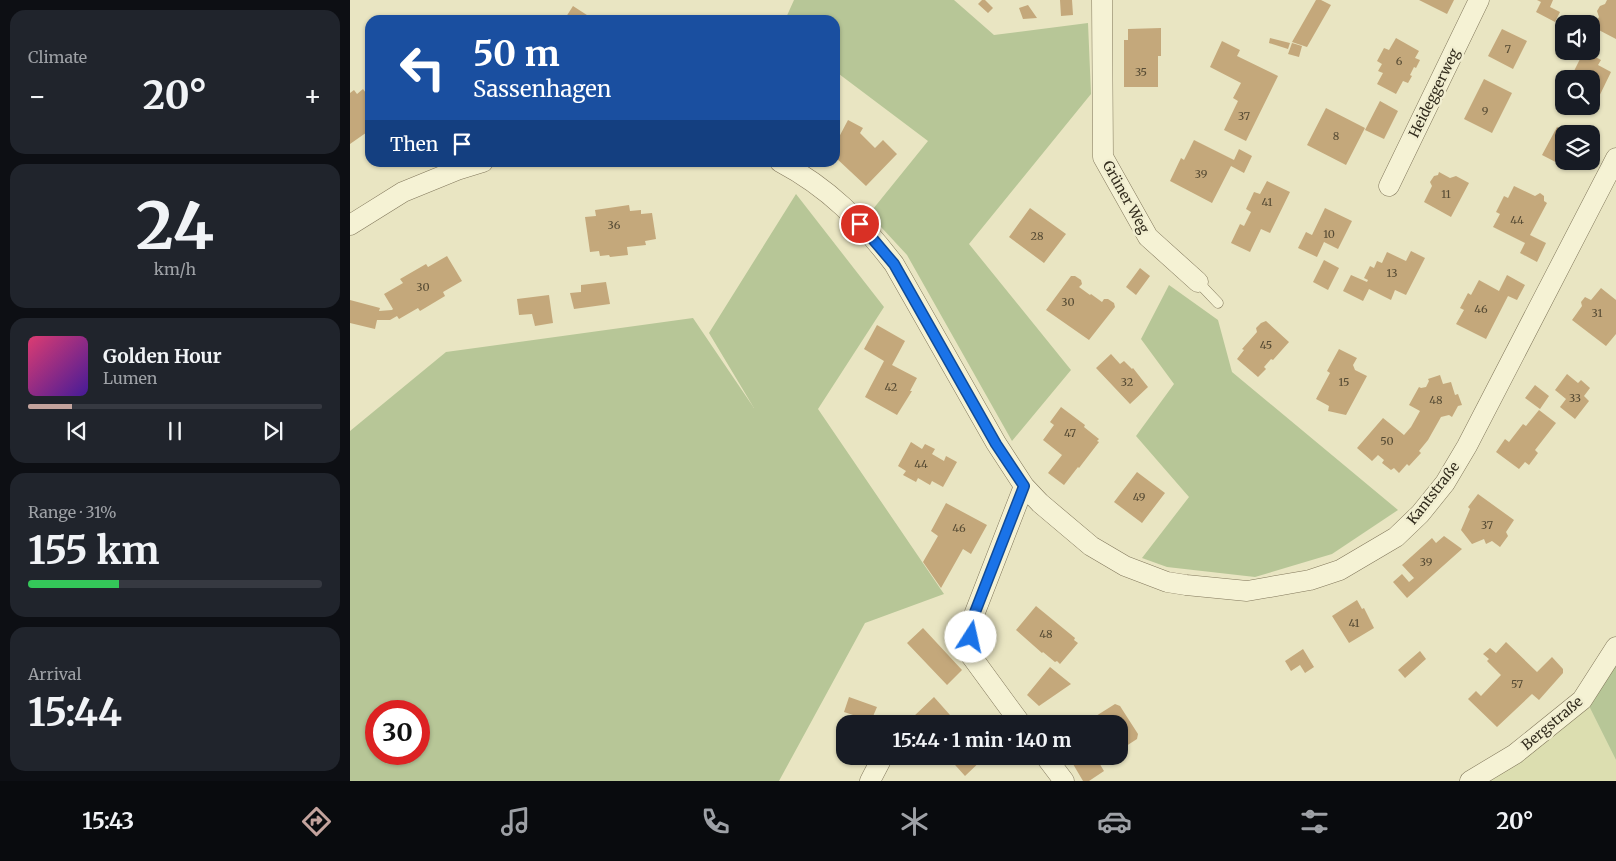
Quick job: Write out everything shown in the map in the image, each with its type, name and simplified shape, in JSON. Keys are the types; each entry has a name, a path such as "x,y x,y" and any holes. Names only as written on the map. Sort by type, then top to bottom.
{"street":[{"name":"Grüner Weg","path":"1102,0 1103,157 1148,238 1198,282"},
{"name":"Heideggerweg","path":"1389,186 1479,0"},
{"name":"Kantstraße","path":"790,167 829,193 860,224 889,258 996,444 1024,486 1040,503 1091,546 1126,566 1167,582 1247,591 1310,580 1340,570 1396,537 1420,514 1445,482 1467,446 1616,158"},
{"path":"350,225 403,192 467,167"},
{"path":"1014,715 969,653 972,620 1024,486"},
{"name":"Bergstraße","path":"1470,781 1515,754 1582,700 1616,647"},
{"path":"870,781 878,765"},
{"path":"1052,765 1064,781"}],"lane":[{"path":"1198,282 1218,303"}],"green space":[{"path":"794,0 954,0 994,35 1088,23 1091,94 969,244 1071,370 1012,441 907,255 869,214 928,141 840,75 840,15 787,15"},
{"path":"796,194 884,307 818,409 944,594 865,623 779,781 350,781 350,431 446,352 693,318 754,408 709,333"},
{"path":"1169,285 1218,320 1232,372 1398,510 1332,554 1255,577 1167,567 1142,558 1189,497 1136,436 1174,384 1141,339"},
{"path":"1616,658 1616,760 1588,704"},
{"path":"1588,704 1616,760 1616,781 1481,781"}],"building":[{"path":"985,0 993,8 988,13 978,4"},
{"path":"1060,0 1072,0 1073,15 1061,16"},
{"path":"1316,0 1321,0 1331,5 1307,47 1292,42"},
{"path":"1419,0 1454,0 1447,14"},
{"path":"1537,0 1553,0 1550,7 1560,12 1558,15 1555,15 1555,22 1536,12 1541,2"},
{"path":"1607,0 1616,0 1616,39 1600,31 1600,15 1597,11 1600,6 1605,4"},
{"path":"1028,5 1037,18 1023,19 1019,8"},
{"path":"573,6 587,15 567,15"},
{"path":"1161,28 1161,56 1158,56 1158,87 1124,87 1124,40 1128,40 1128,29"},
{"path":"1502,29 1527,41 1513,69 1488,56"},
{"path":"1270,38 1290,43 1288,49 1269,43"},
{"path":"1396,38 1419,51 1415,58 1420,60 1416,68 1414,67 1408,83 1403,81 1396,94 1377,84 1383,73 1378,71 1382,64 1377,61 1384,48 1389,50"},
{"path":"1222,41 1240,50 1237,56 1278,76 1246,141 1224,130 1238,101 1233,98 1241,83 1210,67"},
{"path":"1292,43 1302,46 1299,57 1288,54"},
{"path":"1600,59 1601,60 1598,65 1611,72 1600,95 1600,70 1574,70 1580,60"},
{"path":"1484,79 1512,93 1492,133 1464,119"},
{"path":"363,89 365,92 365,134 350,144 350,93 354,90 357,94"},
{"path":"1380,101 1398,111 1384,139 1365,130"},
{"path":"1326,108 1365,128 1346,165 1307,145"},
{"path":"848,120 863,128 860,133 875,148 883,140 897,154 866,186 840,162 840,135"},
{"path":"1555,131 1555,162 1542,155"},
{"path":"1194,140 1234,160 1239,149 1252,156 1244,173 1231,166 1212,203 1170,181 1181,158 1184,160"},
{"path":"1439,172 1450,178 1456,176 1469,183 1451,217 1424,202 1432,186 1430,182"},
{"path":"1267,181 1290,192 1270,233 1261,229 1250,252 1231,243 1240,224 1244,226 1251,212 1246,209 1254,192 1260,194"},
{"path":"1514,186 1535,196 1540,193 1544,196 1544,201 1547,203 1530,235 1546,243 1537,262 1520,253 1525,243 1493,227 1500,214 1496,212 1504,196 1508,198"},
{"path":"629,205 630,211 641,210 641,214 652,213 656,239 645,241 646,245 627,247 628,255 610,257 609,255 600,256 599,251 590,252 585,217 596,216 595,210"},
{"path":"1030,208 1066,234 1044,263 1009,237"},
{"path":"1325,208 1352,221 1338,249 1324,242 1317,257 1298,248 1306,232 1312,235"},
{"path":"1411,251 1425,258 1406,295 1395,290 1391,300 1369,289 1363,301 1343,291 1351,275 1367,282 1368,280 1364,278 1370,266 1374,268 1377,261 1382,263 1387,252 1406,261"},
{"path":"447,256 462,281 443,292 445,296 420,311 418,308 399,319 397,316 390,320 377,320 375,329 350,323 350,300 380,308 379,311 392,310 384,294 403,283 400,279 426,264 428,267"},
{"path":"1324,260 1339,268 1328,290 1313,282"},
{"path":"1140,268 1150,276 1136,295 1126,287"},
{"path":"1507,275 1525,285 1517,300 1508,296 1486,339 1456,324 1464,310 1460,308 1468,293 1471,295 1479,280 1499,291"},
{"path":"1071,276 1081,280 1082,284 1079,287 1090,295 1102,302 1104,299 1108,299 1114,303 1115,307 1089,340 1046,310"},
{"path":"606,282 610,304 574,309 570,293 581,292 581,285"},
{"path":"1601,288 1616,300 1616,334 1606,346 1572,320 1582,306 1581,302 1585,297 1591,300"},
{"path":"549,295 553,323 535,326 532,314 519,315 517,299"},
{"path":"1266,321 1289,342 1273,360 1271,359 1264,367 1266,369 1258,377 1237,359 1244,350 1242,349 1257,332 1256,328"},
{"path":"877,325 905,341 892,365 917,378 910,391 912,391 897,415 865,397 884,361 864,349"},
{"path":"1339,349 1357,358 1353,365 1355,370 1367,376 1346,415 1328,411 1329,406 1316,399 1330,373 1327,371"},
{"path":"1111,354 1120,364 1124,361 1133,368 1148,387 1130,404 1096,368"},
{"path":"1567,374 1578,383 1581,380 1590,388 1584,396 1589,401 1575,419 1560,407 1566,399 1555,390"},
{"path":"1440,375 1443,384 1451,382 1455,395 1458,394 1462,405 1458,406 1452,417 1449,415 1441,417 1428,440 1419,451 1421,453 1409,466 1407,464 1399,473 1394,468 1391,470 1382,463 1384,460 1378,455 1372,461 1357,448 1383,418 1404,435 1420,411 1409,405 1419,387 1426,387 1428,379"},
{"path":"1535,385 1549,396 1540,409 1525,398"},
{"path":"1061,407 1085,425 1084,427 1099,439 1097,441 1099,442 1064,485 1048,473 1062,455 1043,440 1054,425 1050,422"},
{"path":"1539,410 1556,423 1535,450 1538,453 1529,465 1525,462 1519,469 1496,452 1505,439 1509,442 1523,424 1526,426"},
{"path":"911,442 922,449 925,444 935,449 932,454 944,461 946,456 957,462 943,487 932,481 930,485 918,478 916,482 903,475 906,471 898,466"},
{"path":"1137,472 1165,493 1142,523 1114,502"},
{"path":"1478,494 1514,520 1506,532 1508,536 1500,547 1492,541 1486,544 1484,539 1472,544 1461,530 1470,509 1468,507"},
{"path":"946,503 987,525 971,554 963,549 941,588 923,562 938,536 931,531"},
{"path":"1444,536 1462,549 1407,598 1393,582 1402,574 1409,582 1414,578 1402,565 1432,538 1436,543"},
{"path":"1357,600 1362,609 1364,608 1374,628 1349,643 1332,616"},
{"path":"1036,606 1075,638 1074,640 1078,643 1060,664 1042,653 1016,630"},
{"path":"923,628 962,670 947,685 907,643"},
{"path":"1506,642 1537,672 1552,657 1563,669 1563,673 1539,700 1532,694 1497,727 1468,699 1476,691 1481,696 1501,675 1487,661 1489,659 1483,654 1490,648 1496,653"},
{"path":"1303,649 1314,667 1305,673 1300,665 1291,671 1285,661"},
{"path":"1420,651 1426,659 1405,678 1398,670"},
{"path":"1050,667 1071,684 1039,706 1027,695"},
{"path":"849,697 877,707 874,715 853,715 844,712"},
{"path":"934,697 950,715 915,715"},
{"path":"1115,704 1120,706 1126,715 1098,715"},
{"path":"1128,718 1138,734 1137,739 1128,745"},
{"path":"955,765 977,765 965,776"},
{"path":"1074,765 1100,765 1104,771 1089,781 1083,781"}],"route":[{"path":"860,224 894,264 996,444 1024,486 972,620 971,637"}]}
